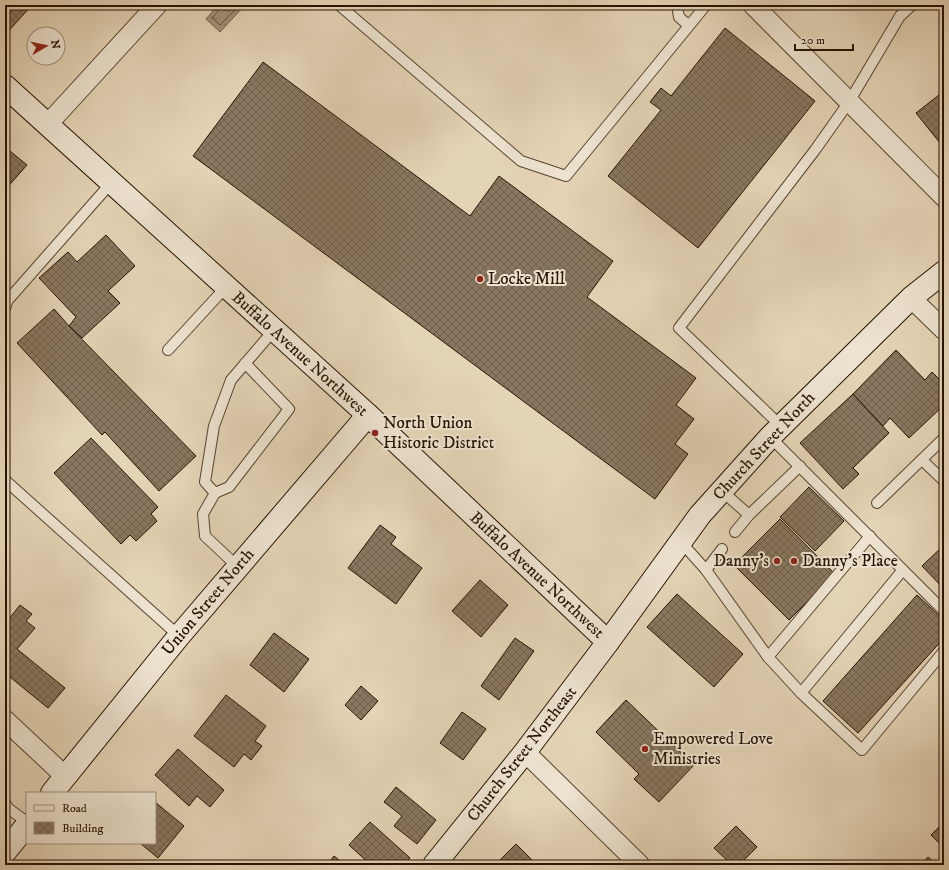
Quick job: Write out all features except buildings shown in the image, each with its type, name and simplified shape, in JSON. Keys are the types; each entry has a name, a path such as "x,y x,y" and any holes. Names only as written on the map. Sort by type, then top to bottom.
{"street":[{"path":"47,125 157,5"},
{"path":"753,5 944,197"},
{"name":"Buffalo Avenue Northwest","path":"5,86 368,415 608,642"},
{"name":"Church Street North","path":"608,642 700,515 775,432 911,298 942,276"},
{"path":"911,298 943,328"},
{"name":"Union Street North","path":"59,785 179,636 368,415"},
{"name":"Church Street Northeast","path":"434,865 525,752 608,642"},
{"path":"5,720 59,785"},
{"path":"525,752 640,865"},
{"path":"5,852 26,824"}],"lane":[{"path":"339,5 521,161 566,176 688,25 706,5"},
{"path":"677,5 679,17 688,25"},
{"path":"912,5 900,16 849,102 815,150 679,328 775,432 800,466 870,536 902,571 944,611"},
{"path":"6,304 111,183"},
{"path":"168,350 226,287"},
{"path":"216,493 205,482 214,426 231,380 274,330"},
{"path":"238,567 205,536 203,514 216,493 229,487 289,409 245,363"},
{"path":"877,503 944,438"},
{"path":"922,460 944,481"},
{"path":"735,532 749,516 800,466"},
{"path":"5,480 179,636"},
{"path":"722,491 749,516"},
{"path":"768,657 870,536"},
{"path":"681,542 706,570 768,657 801,693 862,750 944,651"},
{"path":"706,570 722,549"},
{"path":"801,693 902,571"},
{"path":"5,803 9,809 26,822"}],"water":[{"path":"218,5 245,5 220,32 206,19"}],"place":[{"name":"Locke Mill","path":"480,279"},
{"name":"North Union Historic District","path":"375,433"},
{"name":"Danny's","path":"777,561"},
{"name":"Danny's Place","path":"794,561"},
{"name":"Empowered Love Ministries","path":"645,749"}]}
